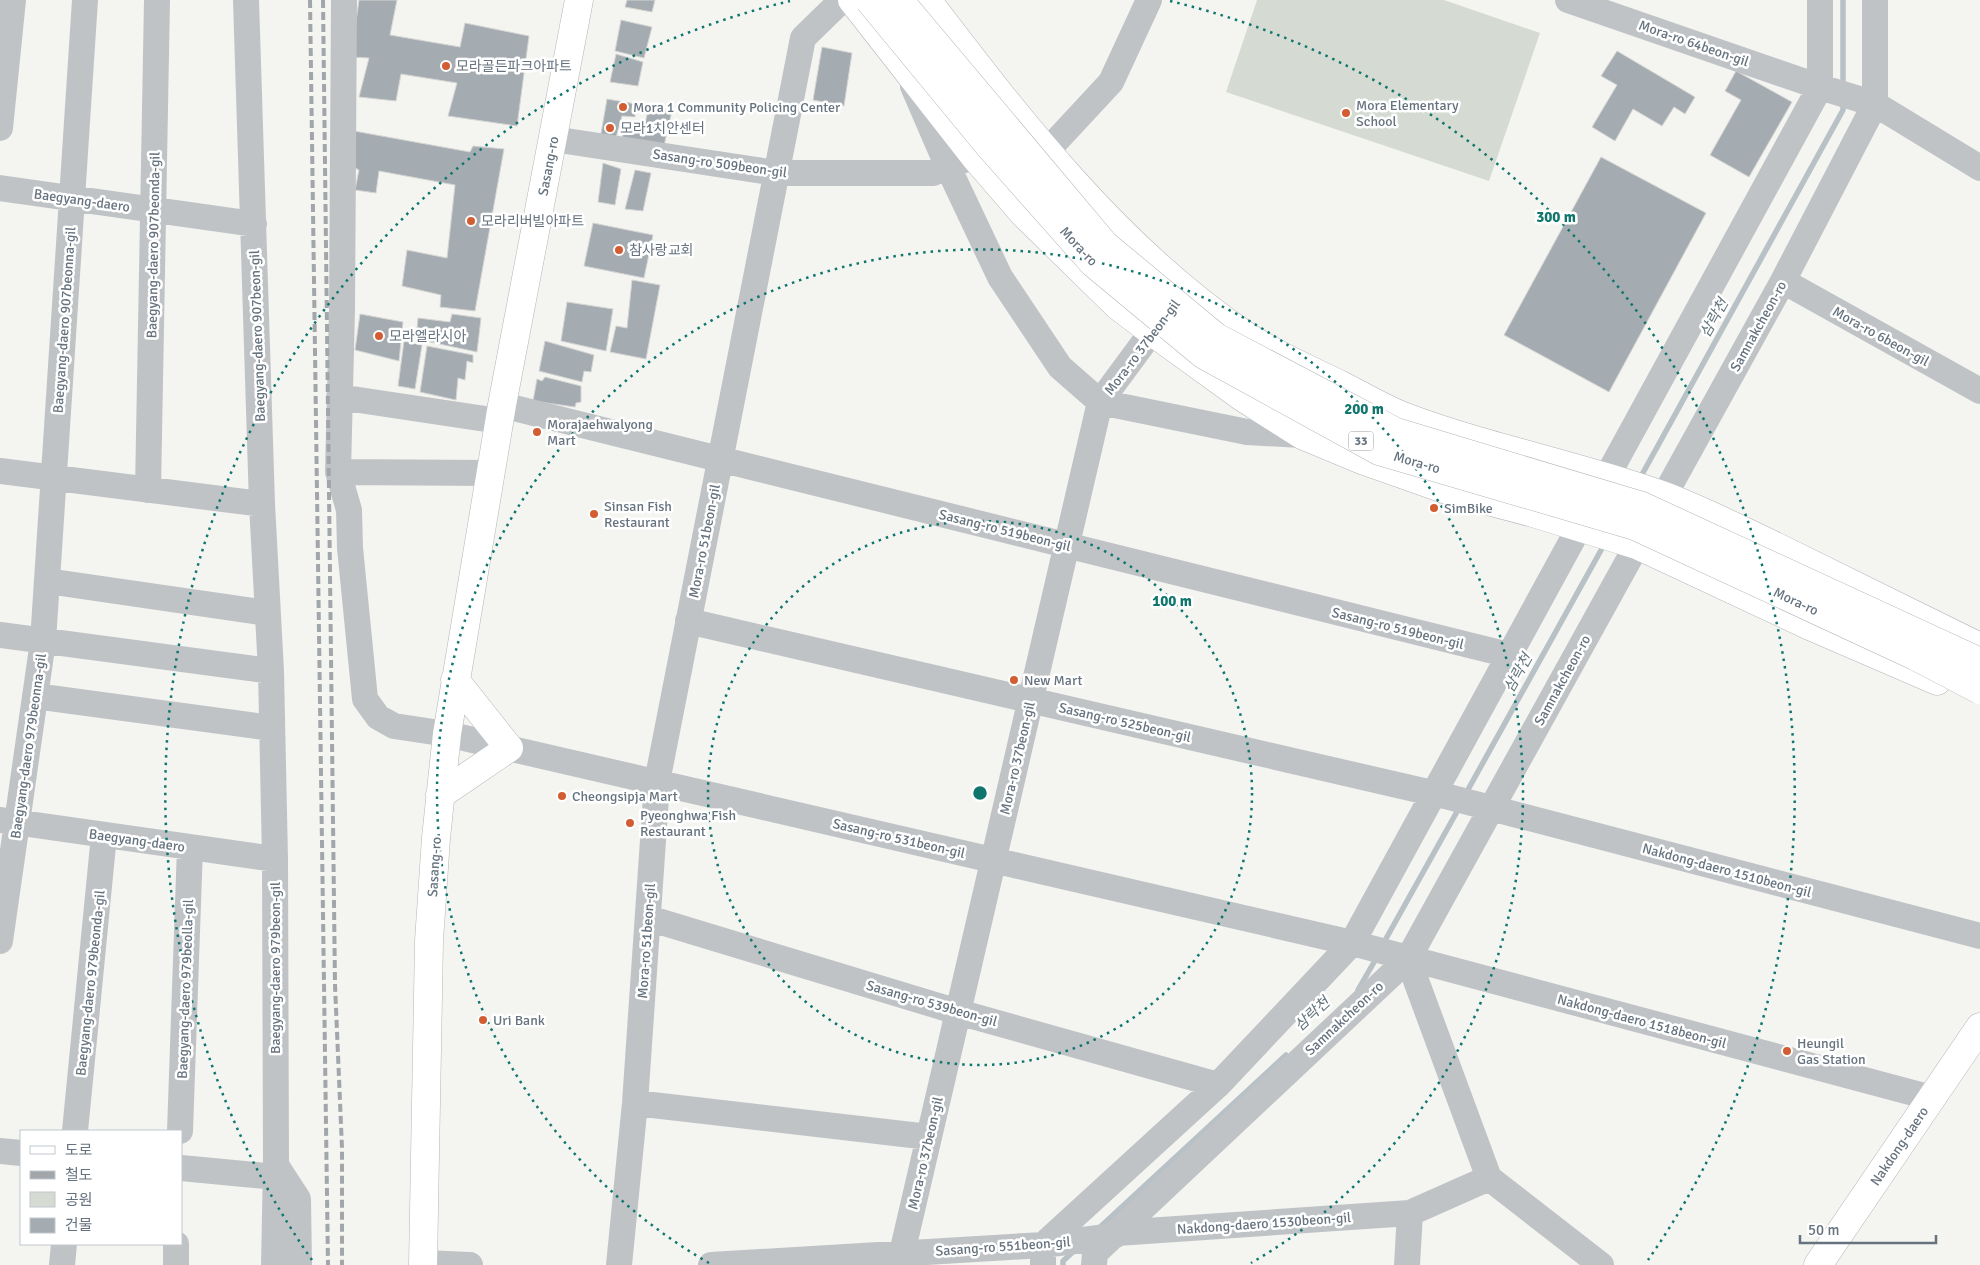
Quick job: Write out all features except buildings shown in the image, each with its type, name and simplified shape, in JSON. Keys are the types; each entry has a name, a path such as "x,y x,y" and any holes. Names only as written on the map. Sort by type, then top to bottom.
{"main road":[{"name":"Sasang-ro","path":"423,1264 429,941 446,734 500,413 579,0"},
{"name":"Mora-ro","path":"852,0 974,156 1024,214 1118,306 1242,397 1302,435 1362,460 1447,490 1608,535 1980,702"},
{"name":"Mora-ro","path":"869,0 991,148 1093,263 1204,355 1379,451 1635,526 1915,656 1980,690"},
{"name":"Mora-ro","path":"898,0 1105,244 1216,337 1396,432 1642,506 1980,662"},
{"path":"926,0 1001,98 1088,198 1140,250 1246,335 1287,359 1401,415 1465,436 1636,486 1818,567 1980,648"},
{"path":"440,795 509,748 455,680"},
{"name":"Nakdong-daero","path":"1818,1265 1980,1027"}],"street":[{"path":"0,128 13,0"},
{"name":"Baegyang-daero 907beonna-gil","path":"43,641 86,0"},
{"name":"Baegyang-daero 907beonda-gil","path":"148,490 157,0"},
{"name":"Baegyang-daero 907beon-gil","path":"246,0 262,504 271,671"},
{"name":"Sasang-ro 531beon-gil","path":"344,0 342,309 338,397 338,472 349,510 350,548 365,699 378,717 394,726 446,734 509,748 1380,951"},
{"name":"Mora-ro 51beon-gil","path":"619,1265 635,1103 657,782 803,38 842,0"},
{"path":"1046,152 1111,82 1150,0"},
{"name":"Mora-ro 64beon-gil","path":"1568,0 1845,94 1980,168"},
{"name":"Samnakcheon-ro","path":"1094,1265 1095,1253 1115,1235 1380,951 1483,806 1608,535 1845,94 1820,0"},
{"name":"Samnakcheon-ro","path":"1043,1255 1218,1085 1380,951 1439,795 1509,655 1608,535 1636,486 1783,281 1875,0"},
{"path":"905,67 948,167 1000,277 1060,367 1100,402 1247,432 1302,435"},
{"name":"Sasang-ro 509beon-gil","path":"553,139 776,173 933,173 974,156"},
{"name":"Baegyang-daero","path":"0,188 254,224"},
{"name":"Mora-ro 6beon-gil","path":"1783,281 1980,391"},
{"name":"Mora-ro 37beon-gil","path":"902,1253 1100,402 1186,288"},
{"path":"338,397 500,413"},
{"name":"Sasang-ro 519beon-gil","path":"500,413 720,460 1509,655"},
{"path":"0,471 262,504"},
{"path":"338,472 490,473"},
{"path":"47,581 267,613"},
{"name":"Sasang-ro 525beon-gil","path":"688,621 1483,806"},
{"path":"0,635 271,671"},
{"name":"Baegyang-daero 979beonna-gil","path":"0,941 8,821 35,696 43,641"},
{"name":"Baegyang-daero 979beon-gil","path":"271,671 275,859 276,1171 274,1265"},
{"path":"35,696 271,728"},
{"name":"Nakdong-daero 1510beon-gil","path":"1483,806 1980,936"},
{"name":"Baegyang-daero","path":"8,821 275,859"},
{"name":"Baegyang-daero 979beonda-gil","path":"75,1130 104,835"},
{"name":"Baegyang-daero 979beolla-gil","path":"180,1130 190,847"},
{"name":"Sasang-ro 539beon-gil","path":"648,918 958,1012 1218,1085"},
{"path":"1380,951 1489,1178 1601,1265"},
{"name":"Nakdong-daero 1518beon-gil","path":"1380,951 1932,1098"},
{"path":"635,1103 929,1137"},
{"path":"0,1151 20,1153"},
{"path":"182,1168 276,1171 298,1198 299,1265"},
{"name":"Nakdong-daero 1530beon-gil","path":"1115,1235 1410,1213 1489,1178"},
{"path":"1407,1265 1410,1213"},
{"name":"Sasang-ro 551beon-gil","path":"711,1265 902,1253 1043,1255 1115,1235"},
{"path":"62,1265 64,1245"},
{"path":"176,1245 176,1265"},
{"path":"423,1264 470,1265"}],"green space":[{"path":"1257,0 1444,0 1540,33 1489,181 1226,92"}],"waterway":[{"name":"삼락천","path":"1843,0 1843,87"},
{"name":"삼락천","path":"1639,480 1843,110 1843,101"},
{"name":"삼락천","path":"1465,795 1605,543"},
{"name":"삼락천","path":"1383,944 1459,808"},
{"name":"삼락천","path":"1358,990 1377,957"},
{"name":"삼락천","path":"1098,1229 1286,1055"},
{"name":"삼락천","path":"1063,1265 1063,1261 1075,1250"}],"railway":[{"path":"310,0 328,1265"},
{"path":"323,0 335,985 342,1148 342,1265"}],"place":[{"name":"모라골든파크아파트","path":"446,66"},
{"name":"Mora 1 Community Policing Center","path":"623,107"},
{"name":"Mora Elementary School","path":"1346,113"},
{"name":"모라1치안센터","path":"610,128"},
{"name":"모라리버빌아파트","path":"471,221"},
{"name":"참사랑교회","path":"619,250"},
{"name":"모라엘라시아","path":"379,336"},
{"name":"Morajaehwalyong Mart","path":"537,432"},
{"name":"SimBike","path":"1434,508"},
{"name":"Sinsan Fish Restaurant","path":"594,514"},
{"name":"New Mart","path":"1014,680"},
{"name":"Cheongsipja Mart","path":"562,796"},
{"name":"Pyeonghwa Fish Restaurant","path":"630,823"},
{"name":"Uri Bank","path":"483,1020"},
{"name":"Heungil Gas Station","path":"1787,1051"}]}
